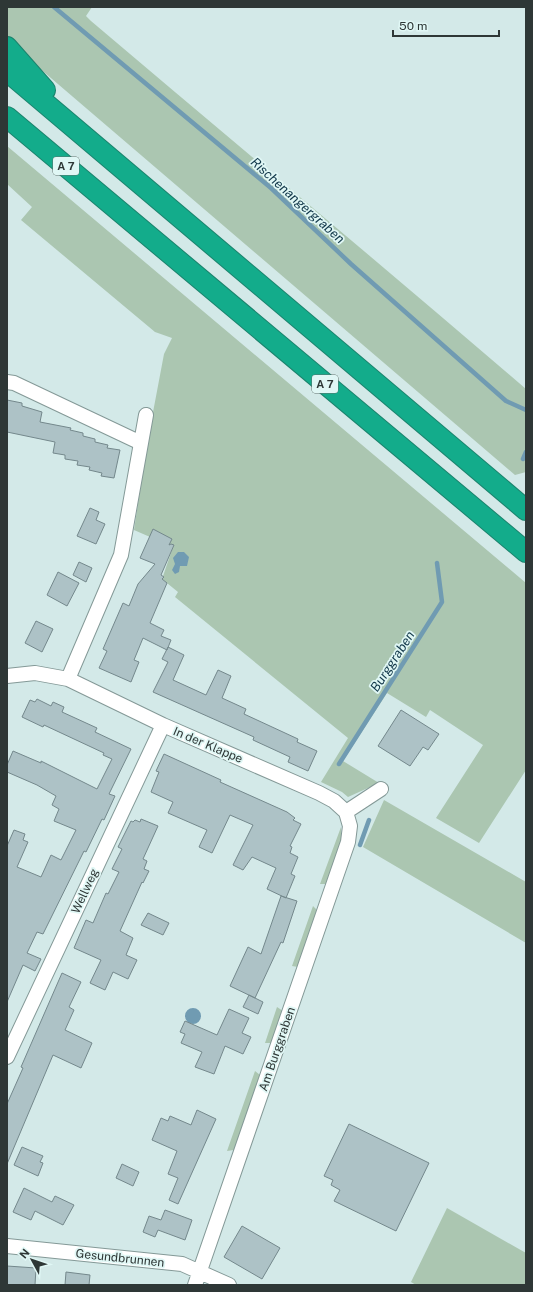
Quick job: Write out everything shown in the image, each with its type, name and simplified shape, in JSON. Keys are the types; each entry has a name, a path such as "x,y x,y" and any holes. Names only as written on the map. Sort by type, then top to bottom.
{"highway":[{"path":"7,48 92,142"},
{"path":"7,71 526,510"},
{"name":"A 7","path":"7,117 526,552"}],"street":[{"path":"7,382 14,383 141,443"},
{"path":"68,679 121,555 146,416"},
{"name":"In der Klappe","path":"7,676 35,674 68,679 163,725 319,793 334,801 346,812"},
{"name":"Wellweg","path":"7,1057 163,725"},
{"path":"346,812 381,789"},
{"name":"Am Burggraben","path":"195,1285 348,842 350,826 346,812"},
{"name":"Gesundbrunnen","path":"7,1246 182,1264 229,1285"}],"green space":[{"path":"7,7 92,7 86,16 91,21 418,296 526,389 526,472 515,475 10,43 7,40"},
{"path":"7,146 526,583 526,770 479,843 436,818 483,745 430,710 426,717 387,693 343,761 379,783 348,797 342,792 321,782 348,738 175,597 178,592 162,579 173,547 134,530 147,444 164,354 172,338 155,332 21,220 32,207 7,184"},
{"path":"384,800 526,882 526,943 363,847"},
{"path":"341,827 341,844 327,884 320,884"},
{"path":"313,906 318,911 298,967 292,966"},
{"path":"277,1007 283,1011 272,1043 265,1043"},
{"path":"255,1071 260,1075 234,1150 227,1151"},
{"path":"447,1208 526,1253 526,1285 416,1285 411,1282"}],"water":[{"path":"178,552 184,552 189,557 187,566 180,566 179,572 175,574 172,570 175,564 173,558"},
{"path":"193,1008 199,1010 201,1016 199,1022 193,1024 187,1022 185,1016 187,1010"}],"building":[{"path":"7,400 22,403 22,406 42,412 40,422 71,428 70,430 83,433 83,436 95,439 95,442 108,445 107,448 120,450 114,478 101,476 102,473 89,470 90,467 77,465 78,461 65,459 65,455 53,453 55,442 7,432"},
{"path":"90,508 99,512 96,520 105,524 96,544 77,536"},
{"path":"153,529 172,539 169,545 174,545 161,575 164,577 162,579 167,583 150,623 164,630 161,636 171,640 167,650 143,638 134,660 139,662 131,682 99,668 107,651 103,649 123,603 129,606 138,584 155,564 140,558"},
{"path":"79,562 92,568 86,582 73,575"},
{"path":"58,572 79,583 67,606 47,595"},
{"path":"36,621 53,629 42,652 25,643"},
{"path":"168,647 184,655 173,680 206,695 218,670 231,676 222,698 246,709 244,714 298,739 297,742 317,751 308,771 288,762 290,757 253,740 254,737 153,692 168,662 162,659"},
{"path":"37,699 51,706 53,702 64,707 62,712 97,728 95,732 131,749 109,794 115,796 104,820 102,819 86,852 84,851 43,934 37,932 27,953 41,959 35,971 23,965 7,1002 7,846 14,830 25,834 23,840 28,842 17,867 41,877 51,855 61,860 76,830 54,821 59,809 52,805 56,796 37,785 7,772 7,765 13,751 41,763 41,761 97,789 112,759 103,755 104,753 44,725 43,727 22,717 30,700 35,702"},
{"path":"401,710 439,734 428,750 423,747 410,766 378,746"},
{"path":"164,754 221,780 220,782 287,812 295,818 293,820 301,824 290,846 292,847 290,853 298,857 291,874 295,876 286,898 267,889 276,868 252,857 243,870 233,865 253,825 230,815 212,853 199,847 207,830 168,813 173,802 151,792 159,772 156,771"},
{"path":"141,819 158,826 143,859 147,861 144,869 149,871 143,883 142,882 120,931 133,938 126,955 137,960 128,979 113,972 105,990 90,983 101,960 74,948 86,920 93,923 106,893 108,894 119,872 112,869 122,849 118,847 131,821 133,822 135,820 140,822"},
{"path":"281,896 297,901 283,943 281,942 255,998 230,986 248,947 261,954"},
{"path":"148,913 169,923 163,935 141,925"},
{"path":"62,973 81,982 69,1007 74,1010 65,1030 92,1043 81,1068 53,1055 7,1164 7,1104 23,1068 21,1067"},
{"path":"249,995 263,1002 258,1014 243,1007"},
{"path":"229,1009 249,1018 242,1033 251,1037 243,1054 225,1046 214,1074 195,1067 202,1052 181,1043 185,1034 180,1032 185,1021 217,1035"},
{"path":"197,1110 216,1119 178,1204 169,1200 178,1178 168,1174 177,1151 152,1140 161,1118 168,1121 170,1116 191,1125"},
{"path":"349,1124 429,1163 396,1231 334,1201 340,1190 331,1185 333,1180 324,1176"},
{"path":"22,1147 43,1156 40,1162 43,1163 38,1176 14,1165"},
{"path":"122,1164 139,1172 133,1186 116,1178"},
{"path":"24,1188 52,1202 55,1196 74,1205 63,1225 35,1211 31,1220 13,1212"},
{"path":"165,1210 192,1220 185,1240 158,1230 155,1237 143,1232 149,1216 161,1220"},
{"path":"242,1226 280,1248 262,1279 224,1257"},
{"path":"7,1266 36,1268 35,1285 7,1285"},
{"path":"66,1272 90,1275 89,1285 65,1285"}],"waterway":[{"name":"Rischenangergraben","path":"54,7 271,188 351,264 506,401 526,410"},
{"name":"Burggraben","path":"523,459 526,452"},
{"name":"Burggraben","path":"339,764 442,602 437,563"},
{"name":"Burggraben","path":"360,845 369,820"}]}
